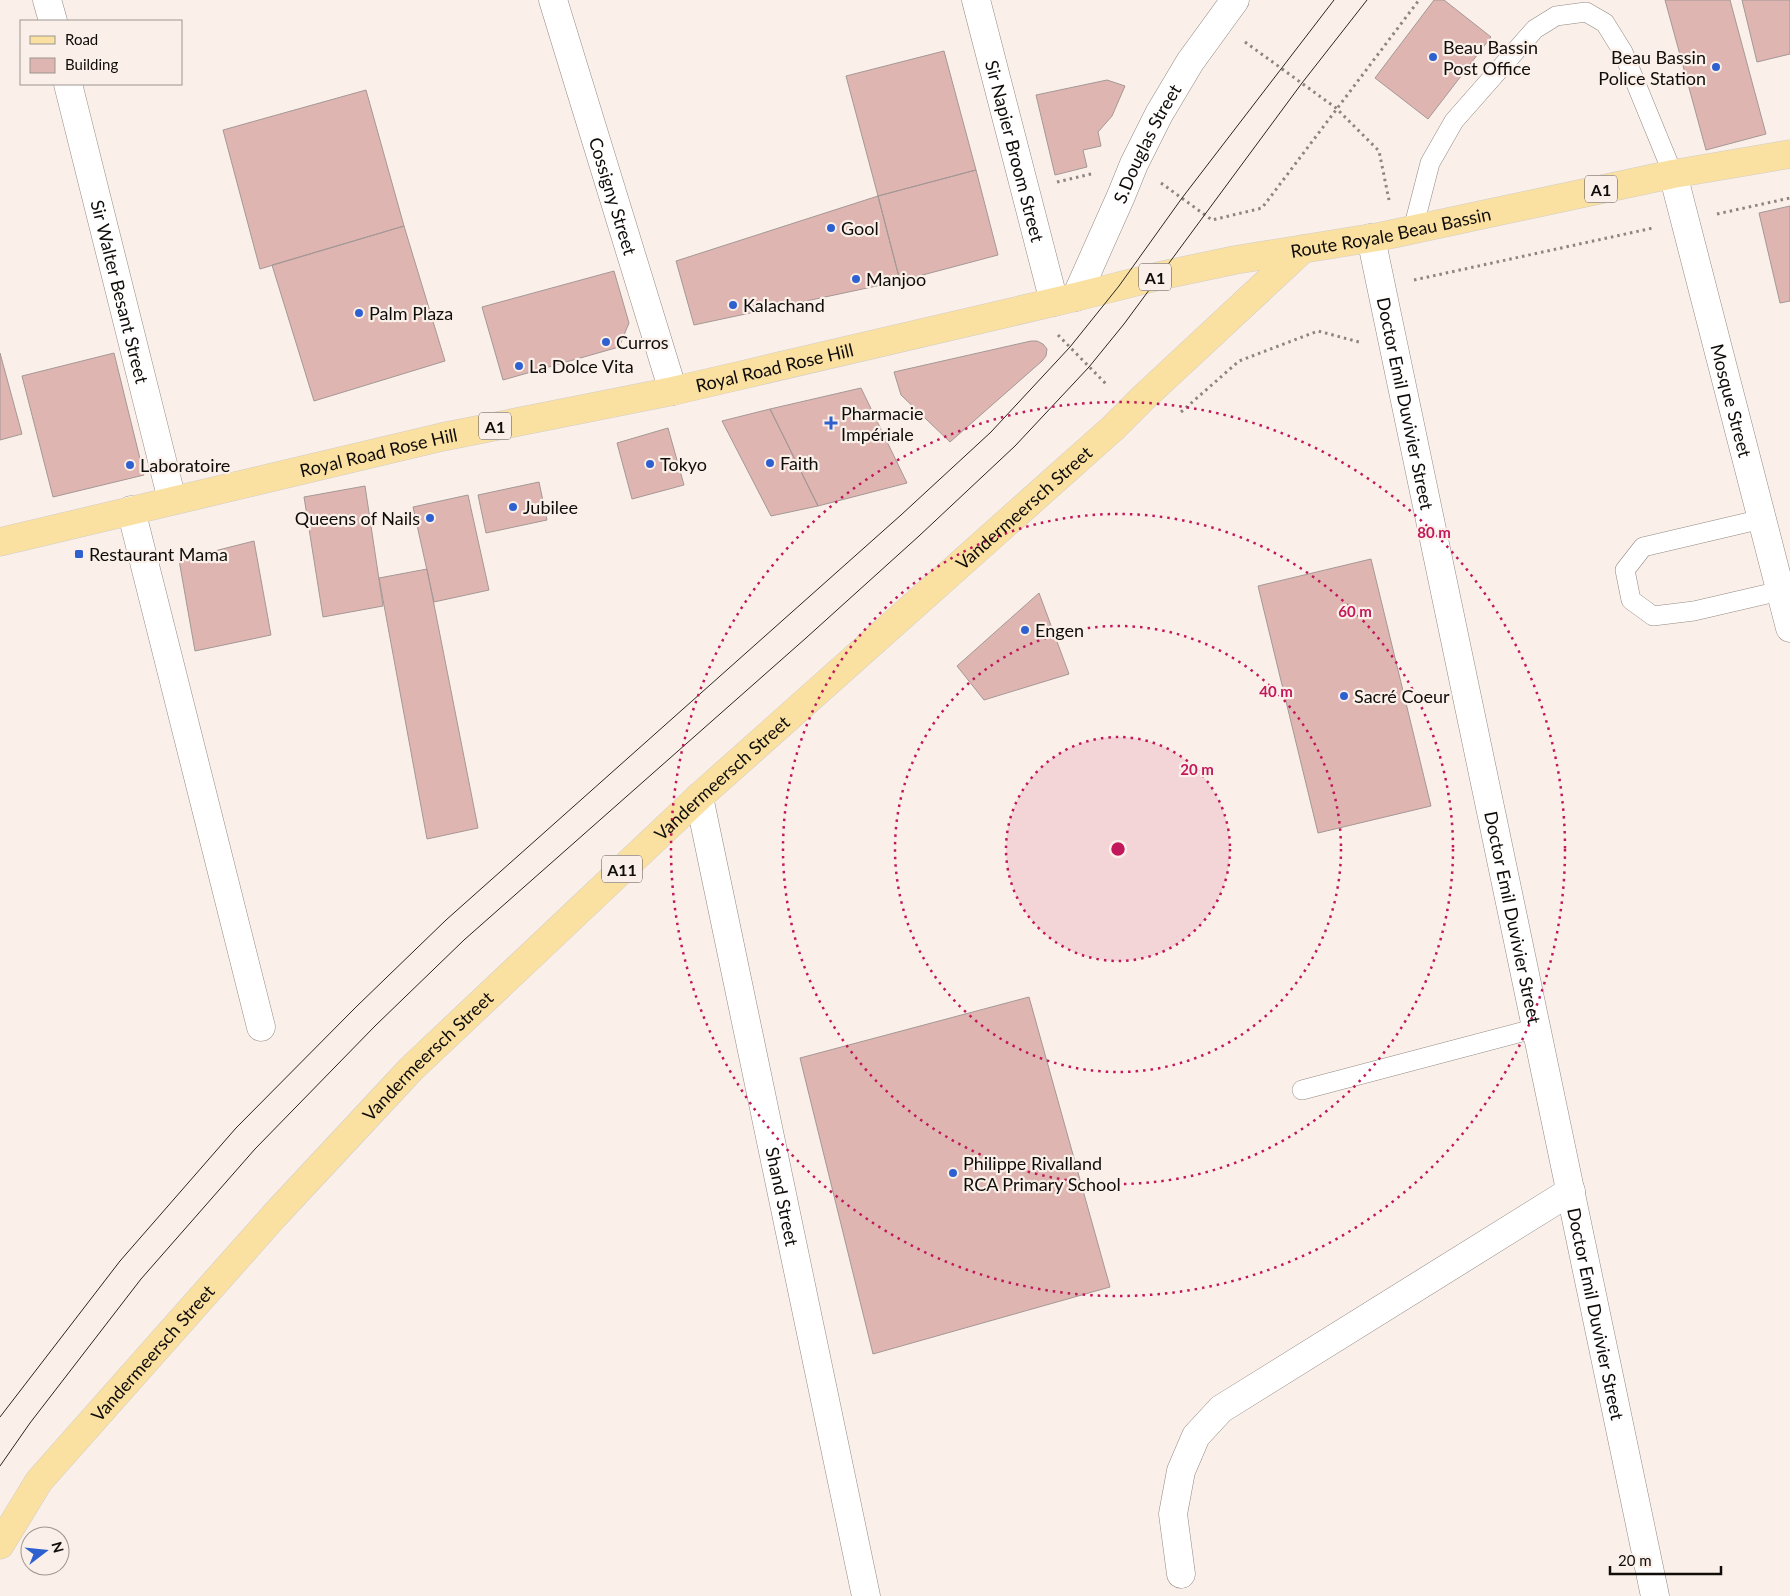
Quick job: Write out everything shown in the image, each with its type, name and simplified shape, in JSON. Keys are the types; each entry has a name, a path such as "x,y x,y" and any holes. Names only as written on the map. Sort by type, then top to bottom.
{"main road":[{"name":"Route Royale Beau Bassin","path":"991,316 1065,300 1159,276 1371,238 1673,174 1790,154"},
{"name":"Vandermeersch Street","path":"0,1545 38,1481 274,1216 411,1068 699,797 1132,410 1303,249"},
{"name":"Royal Road Rose Hill","path":"0,542 442,437 673,391 991,316"}],"street":[{"path":"47,0 53,20"},
{"name":"Cossigny Street","path":"553,0 673,391"},
{"name":"Sir Napier Broom Street","path":"976,0 1024,190 1065,300"},
{"name":"S.Douglas Street","path":"1065,300 1159,114 1190,62 1235,0"},
{"name":"Sir Walter Besant Street","path":"68,85 172,500"},
{"name":"Mosque Street","path":"1673,174 1790,628"},
{"name":"Doctor Emil Duvivier Street","path":"1371,238 1655,1596"},
{"path":"131,510 261,1027"},
{"name":"Shand Street","path":"699,797 866,1596"},
{"path":"1182,1574 1173,1514 1181,1471 1196,1436 1221,1409 1571,1191"}],"lane":[{"path":"1413,229 1430,163 1454,121 1535,29 1556,16 1586,12 1606,23 1623,52 1673,174"},
{"path":"1762,518 1643,547 1625,570 1631,600 1653,616 1694,611 1780,591"},
{"path":"1302,1090 1537,1028"}],"path":[{"path":"1024,190 1134,164 1212,220 1262,208 1419,0"},
{"path":"1177,415 1239,361 1318,331 1358,342 1392,340"},
{"path":"1054,332 1132,410"}],"building":[{"name":"Beau Bassin Post Office","path":"1434,0 1444,0 1491,37 1428,119 1375,78"},
{"name":"Beau Bassin Police Station","path":"1665,0 1730,0 1766,134 1706,150"},
{"path":"1742,0 1790,0 1790,54 1757,62"},
{"path":"944,51 976,170 878,196 846,76"},
{"path":"1107,80 1125,86 1112,116 1098,132 1101,146 1083,150 1087,167 1055,175 1036,95"},
{"path":"366,90 404,226 260,269 223,130"},
{"path":"976,170 998,255 900,281 878,196"},
{"name":"Gool","path":"878,196 900,281 694,325 676,261"},
{"path":"1790,206 1790,301 1780,303 1759,213"},
{"name":"Palm Plaza","path":"404,226 445,361 314,401 272,265"},
{"path":"614,271 629,323 619,347 503,380 482,307"},
{"path":"1031,341 1043,344 1047,349 1046,356 1042,361 950,442 901,395 894,372"},
{"path":"0,353 22,434 0,440"},
{"path":"114,353 144,475 53,497 22,376"},
{"path":"861,388 907,483 818,506 770,409"},
{"name":"Faith","path":"770,409 818,506 771,516 722,421"},
{"name":"Tokyo","path":"668,428 684,485 632,499 617,443"},
{"name":"Jubilee","path":"539,482 547,520 486,533 478,495"},
{"path":"365,486 383,606 323,617 304,497"},
{"path":"468,495 489,590 434,602 413,507"},
{"path":"254,541 271,635 195,651 179,560"},
{"name":"Sacré Coeur","path":"1371,559 1431,806 1318,833 1258,586"},
{"path":"427,569 478,828 427,839 379,578"},
{"name":"Engen","path":"1039,593 1069,674 984,700 957,666"},
{"name":"Philippe Rivalland RCA Primary School","path":"1029,997 1110,1287 873,1354 800,1058"}],"tram line":[{"path":"0,1417 120,1261 236,1128 356,1007 446,920 901,515 991,432 1070,347 1119,286 1182,198 1334,0"},
{"path":"0,1466 30,1423 141,1279 255,1149 375,1026 464,940 919,536 1015,446 1089,367 1124,324 1302,83 1367,0"}],"place":[{"name":"Beau Bassin Post Office","path":"1433,57"},
{"name":"Beau Bassin Police Station","path":"1716,67"},
{"name":"Gool","path":"831,228"},
{"name":"Manjoo","path":"856,279"},
{"name":"Kalachand","path":"733,305"},
{"name":"Palm Plaza","path":"359,313"},
{"name":"Curros","path":"606,342"},
{"name":"La Dolce Vita","path":"519,366"},
{"name":"Pharmacie Impériale","path":"831,423"},
{"name":"Faith","path":"770,463"},
{"name":"Tokyo","path":"650,464"},
{"name":"Laboratoire","path":"130,465"},
{"name":"Jubilee","path":"513,507"},
{"name":"Queens of Nails","path":"430,518"},
{"name":"Restaurant Mama","path":"79,554"},
{"name":"Engen","path":"1025,630"},
{"name":"Sacré Coeur","path":"1344,696"},
{"name":"Philippe Rivalland RCA Primary School","path":"953,1173"}]}
